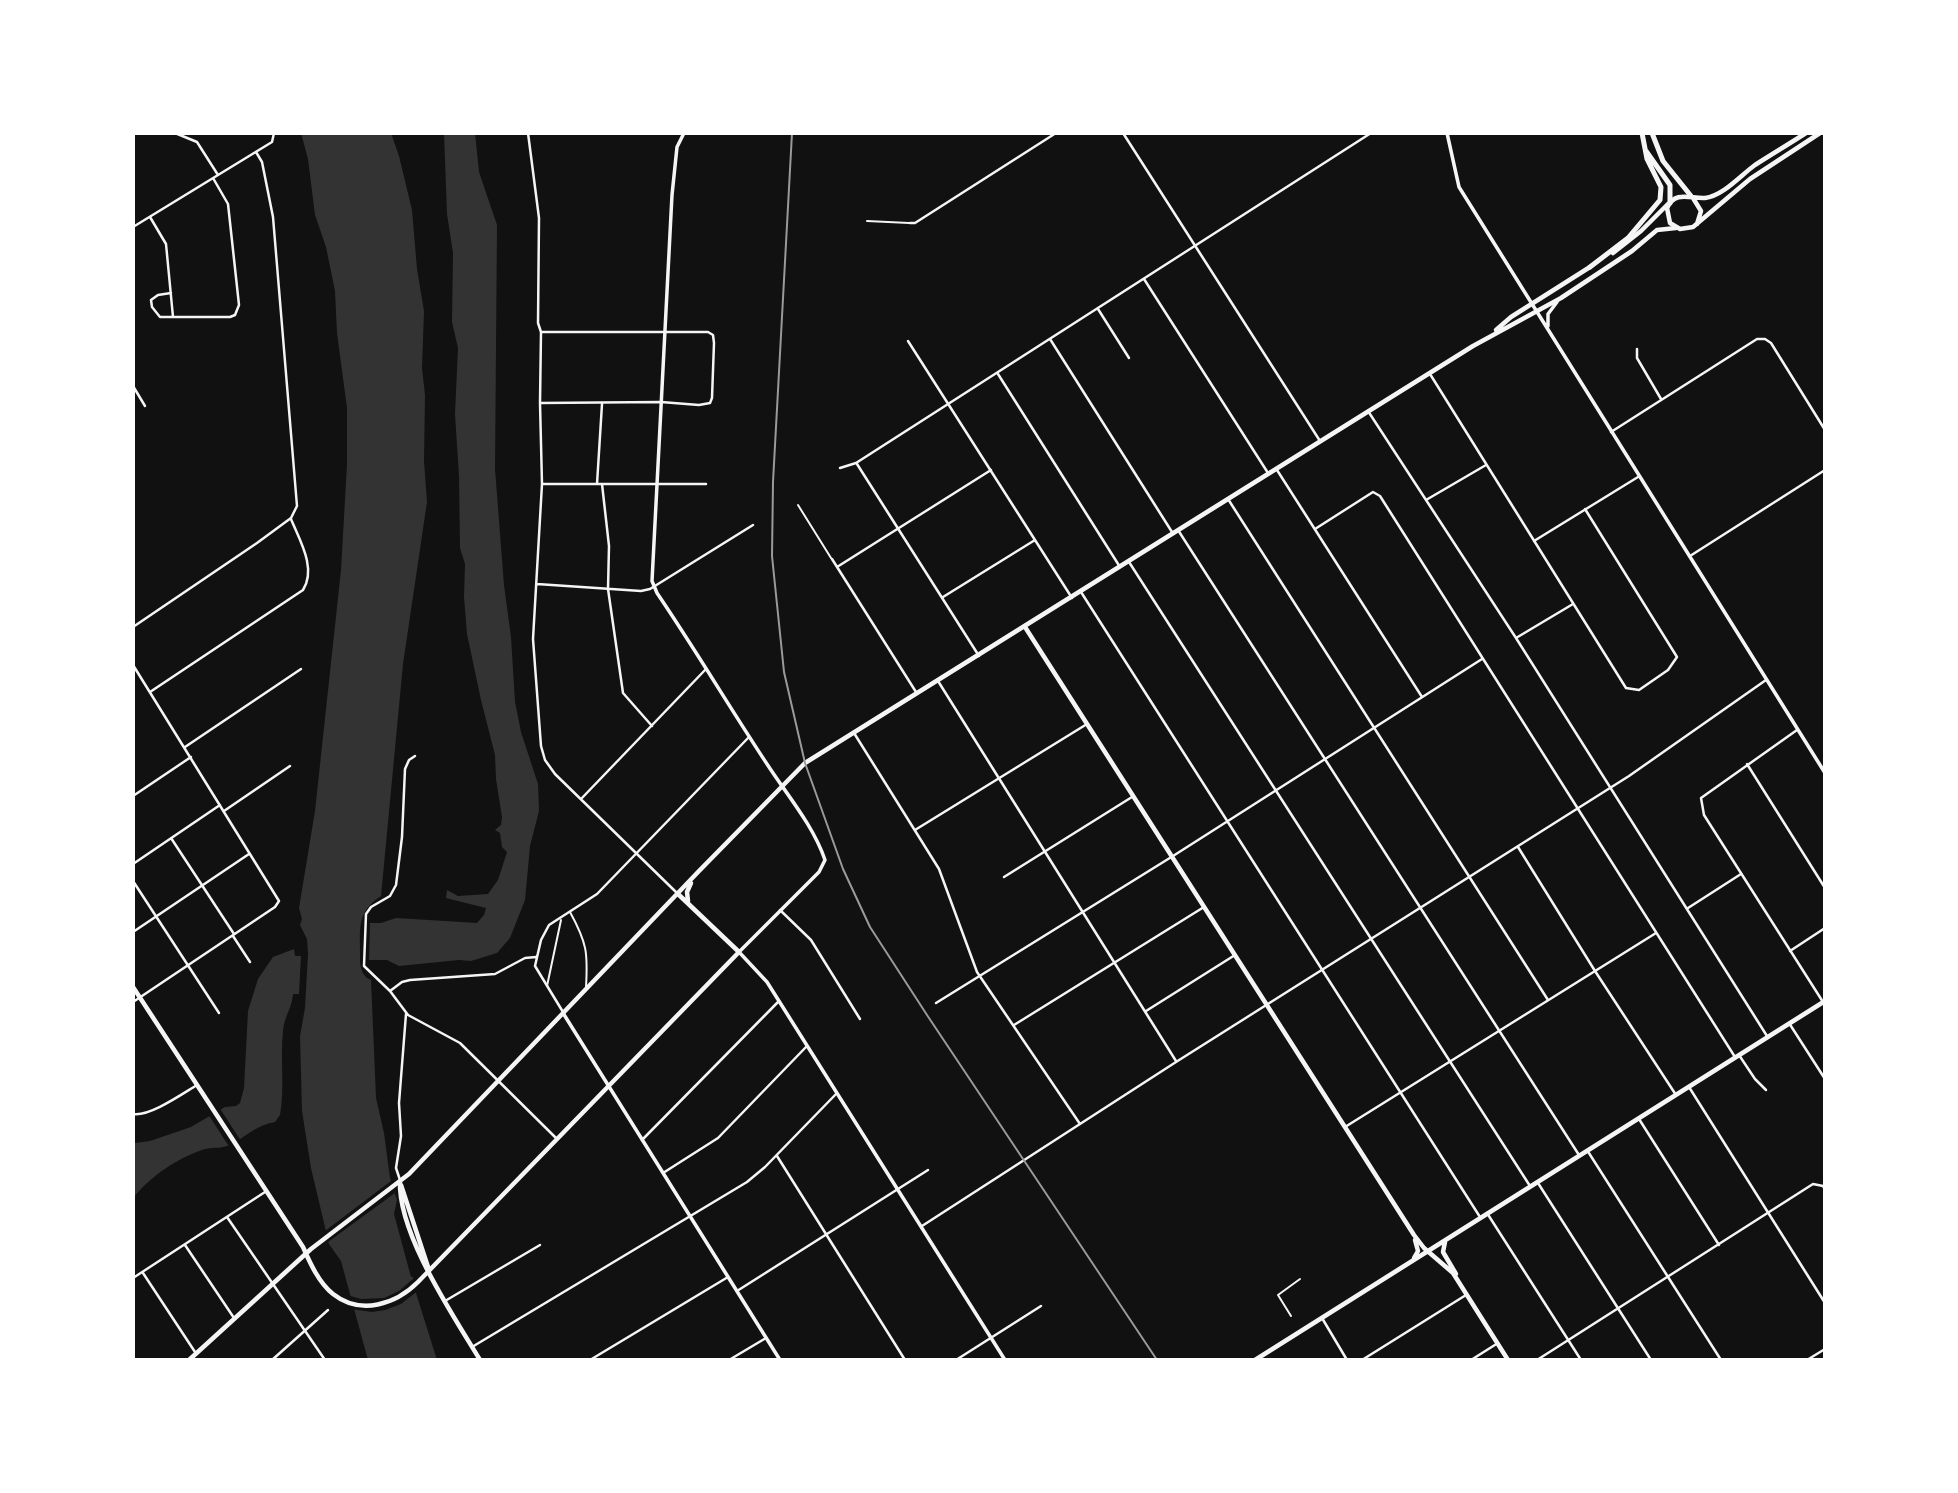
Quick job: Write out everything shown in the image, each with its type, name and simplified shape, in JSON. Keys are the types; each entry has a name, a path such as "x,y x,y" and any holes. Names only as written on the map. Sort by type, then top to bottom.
{"highway":[{"path":"1590,267 1628,238 1659,203 1661,187 1648,162 1642,133"},
{"path":"1652,133 1660,157 1692,197"},
{"path":"1644,148 1668,181 1671,189 1669,203"}],"main road":[{"path":"1490,335 1511,317 1632,239 1678,197 1715,195 1753,166 1806,133"},
{"path":"190,1360 327,1237 400,1180 805,763 1490,335 1561,298 1632,251 1657,230 1686,229 1696,225 1749,179 1820,133"},
{"path":"1692,197 1699,204 1701,211 1696,225"},
{"path":"1669,203 1668,217 1676,228"},
{"path":"1026,627 1407,1224 1428,1251 1448,1268 1461,1285 1508,1360"},
{"path":"693,907 687,896 687,889 706,864"},
{"path":"133,987 330,1292 360,1305 379,1305 400,1297 418,1282 739,952 678,894"},
{"path":"1255,1360 1824,1001"},
{"path":"400,1180 429,1271 480,1360"},
{"path":"1406,1265 1418,1251 1407,1224"},
{"path":"1449,1238 1443,1245 1443,1252 1461,1285"}],"street":[{"path":"174,133 197,142 218,175"},
{"path":"133,227 274,141 274,133"},
{"path":"528,133 539,218 538,325 541,332 542,485 533,648 543,753 549,766 678,894"},
{"path":"684,133 677,146 674,170 652,574 654,587 782,786 824,857 824,864 739,952 763,977 1005,1360"},
{"path":"910,223 915,223 1056,133"},
{"path":"1124,133 1320,441"},
{"path":"840,468 856,463 948,405 1371,133"},
{"path":"1447,133 1459,187 1825,773"},
{"path":"133,627 257,543 290,518 297,506 276,246 269,190 262,162 256,152"},
{"path":"171,293 155,296 151,302 157,315 163,318 230,317 235,315 239,305 228,204 214,178"},
{"path":"150,217 166,244 173,318"},
{"path":"1144,279 1268,473"},
{"path":"1548,328 1549,310 1561,298"},
{"path":"1098,309 1129,358"},
{"path":"540,403 710,403 713,335 708,332 541,332"},
{"path":"1051,339 1579,1155"},
{"path":"1611,432 1757,340 1765,339 1771,343 1825,430"},
{"path":"908,341 1072,598"},
{"path":"1637,349 1637,358 1661,399"},
{"path":"998,373 1120,567"},
{"path":"1429,373 1626,688 1639,690 1668,670 1677,657 1585,509"},
{"path":"133,386 145,407"},
{"path":"597,484 603,403"},
{"path":"1368,411 1516,638 1767,1036"},
{"path":"856,463 979,656"},
{"path":"1426,500 1486,465"},
{"path":"1276,468 1422,697"},
{"path":"836,567 990,470"},
{"path":"1689,556 1825,470"},
{"path":"1534,541 1638,477"},
{"path":"603,484 610,546 608,589 624,694 652,726"},
{"path":"542,485 706,484"},
{"path":"1315,529 1373,492 1380,496 1656,933 1737,1056 1766,1090"},
{"path":"1228,499 1548,1000"},
{"path":"150,692 300,593 306,585 305,552 290,518"},
{"path":"537,584 641,591 654,587 752,525"},
{"path":"942,598 1034,540"},
{"path":"832,559 917,694"},
{"path":"1129,561 1530,1186"},
{"path":"1081,592 1480,1217"},
{"path":"1516,638 1573,604"},
{"path":"936,1003 1482,659"},
{"path":"133,665 278,902 275,907 133,1002"},
{"path":"581,799 706,669"},
{"path":"185,747 301,670"},
{"path":"922,1226 1176,1062 1610,789 1766,680"},
{"path":"938,681 1176,1062"},
{"path":"915,830 1087,724"},
{"path":"1797,730 1701,798 1704,815 1824,1001"},
{"path":"854,733 943,878 980,976 1080,1124"},
{"path":"749,737 597,894 547,927 536,957 536,969 780,1360"},
{"path":"415,756 409,760 405,769 402,837 395,888 390,896 369,909 365,919 364,960 368,971 390,990 406,1013 460,1043 558,1139"},
{"path":"133,796 191,757"},
{"path":"1746,764 1825,888"},
{"path":"224,811 290,766"},
{"path":"1004,877 1133,796"},
{"path":"133,864 220,804"},
{"path":"171,838 250,962"},
{"path":"1518,846 1676,1095"},
{"path":"133,932 250,853"},
{"path":"1688,908 1741,874"},
{"path":"133,881 219,1013"},
{"path":"1014,1025 1205,906"},
{"path":"780,910 811,940 860,1019"},
{"path":"1790,951 1825,928"},
{"path":"1345,1127 1656,933"},
{"path":"1146,1011 1236,955"},
{"path":"390,990 410,980 495,974 525,958 536,957"},
{"path":"642,1140 779,1002"},
{"path":"400,1180 396,1168 401,1136 399,1103 406,1013"},
{"path":"1789,1023 1825,1079"},
{"path":"663,1173 718,1138 807,1046"},
{"path":"133,1114 149,1112 197,1085"},
{"path":"1689,1087 1825,1303"},
{"path":"472,1347 747,1182 777,1156 837,1093"},
{"path":"1639,1119 1718,1245"},
{"path":"1587,1150 1721,1360"},
{"path":"777,1156 905,1360"},
{"path":"737,1291 928,1170"},
{"path":"1537,1182 1651,1360"},
{"path":"1537,1360 1813,1184 1825,1190"},
{"path":"133,1278 266,1191"},
{"path":"1487,1213 1581,1360"},
{"path":"228,1217 325,1360"},
{"path":"185,1245 235,1319"},
{"path":"445,1301 540,1245"},
{"path":"143,1273 196,1353"},
{"path":"590,1360 728,1277"},
{"path":"1363,1360 1467,1294"},
{"path":"956,1360 1041,1306"},
{"path":"272,1360 328,1310"},
{"path":"1322,1317 1347,1360"},
{"path":"729,1360 766,1338"},
{"path":"1471,1360 1498,1343"},
{"path":"1807,1360 1825,1349"},
{"path":"598,1355 600,1360"}],"lane":[{"path":"867,221 910,223"},
{"path":"798,505 832,559"},
{"path":"570,911 587,952 586,989"},
{"path":"547,987 561,924 560,917"},
{"path":"1291,1316 1278,1295 1300,1279"}],"shaded area":[{"path":"301,133 391,133 412,210 424,311 422,368 427,502 403,664 381,896 366,909 363,917 360,962 363,973 371,980 376,1098 390,1178 397,1200 394,1214 437,1360 368,1360 341,1261 329,1244 311,1168 302,1111 300,1036 305,1008 308,954 307,939 300,925 302,919 299,908 315,811 341,570 347,408 337,333 335,291 326,247 315,215 308,159"},
{"path":"444,133 475,133 479,172 497,225 495,469 515,702 521,732 538,784 539,811 530,846 525,900 510,938 497,953 471,961 399,966 387,960 369,960 370,923 396,918 477,923 486,908 446,898 447,890 458,896 488,894 498,880 507,852 502,847 500,833 495,830 501,825 502,817 495,755 467,634 465,564 460,548 455,414 458,348 452,322 453,253 447,214"},
{"path":"294,949 295,956 301,956 299,994 293,994 284,1026 280,1115 275,1122 258,1128 229,1146 205,1149 175,1163 148,1182 133,1198 135,1143 150,1141 191,1127 225,1107 240,1103 244,1088 248,1011 258,979 273,957"}],"pier":[{"path":"219,1107 241,1141 230,1148 208,1114"},
{"path":"391,1181 395,1193 328,1242 325,1231"},
{"path":"414,1278 418,1282 419,1290 401,1304 372,1312 351,1309 347,1295 361,1299 384,1298 399,1291"}],"railway":[{"path":"792,133 773,482 772,556 784,672 805,763 843,869 870,927 1157,1360"}]}
